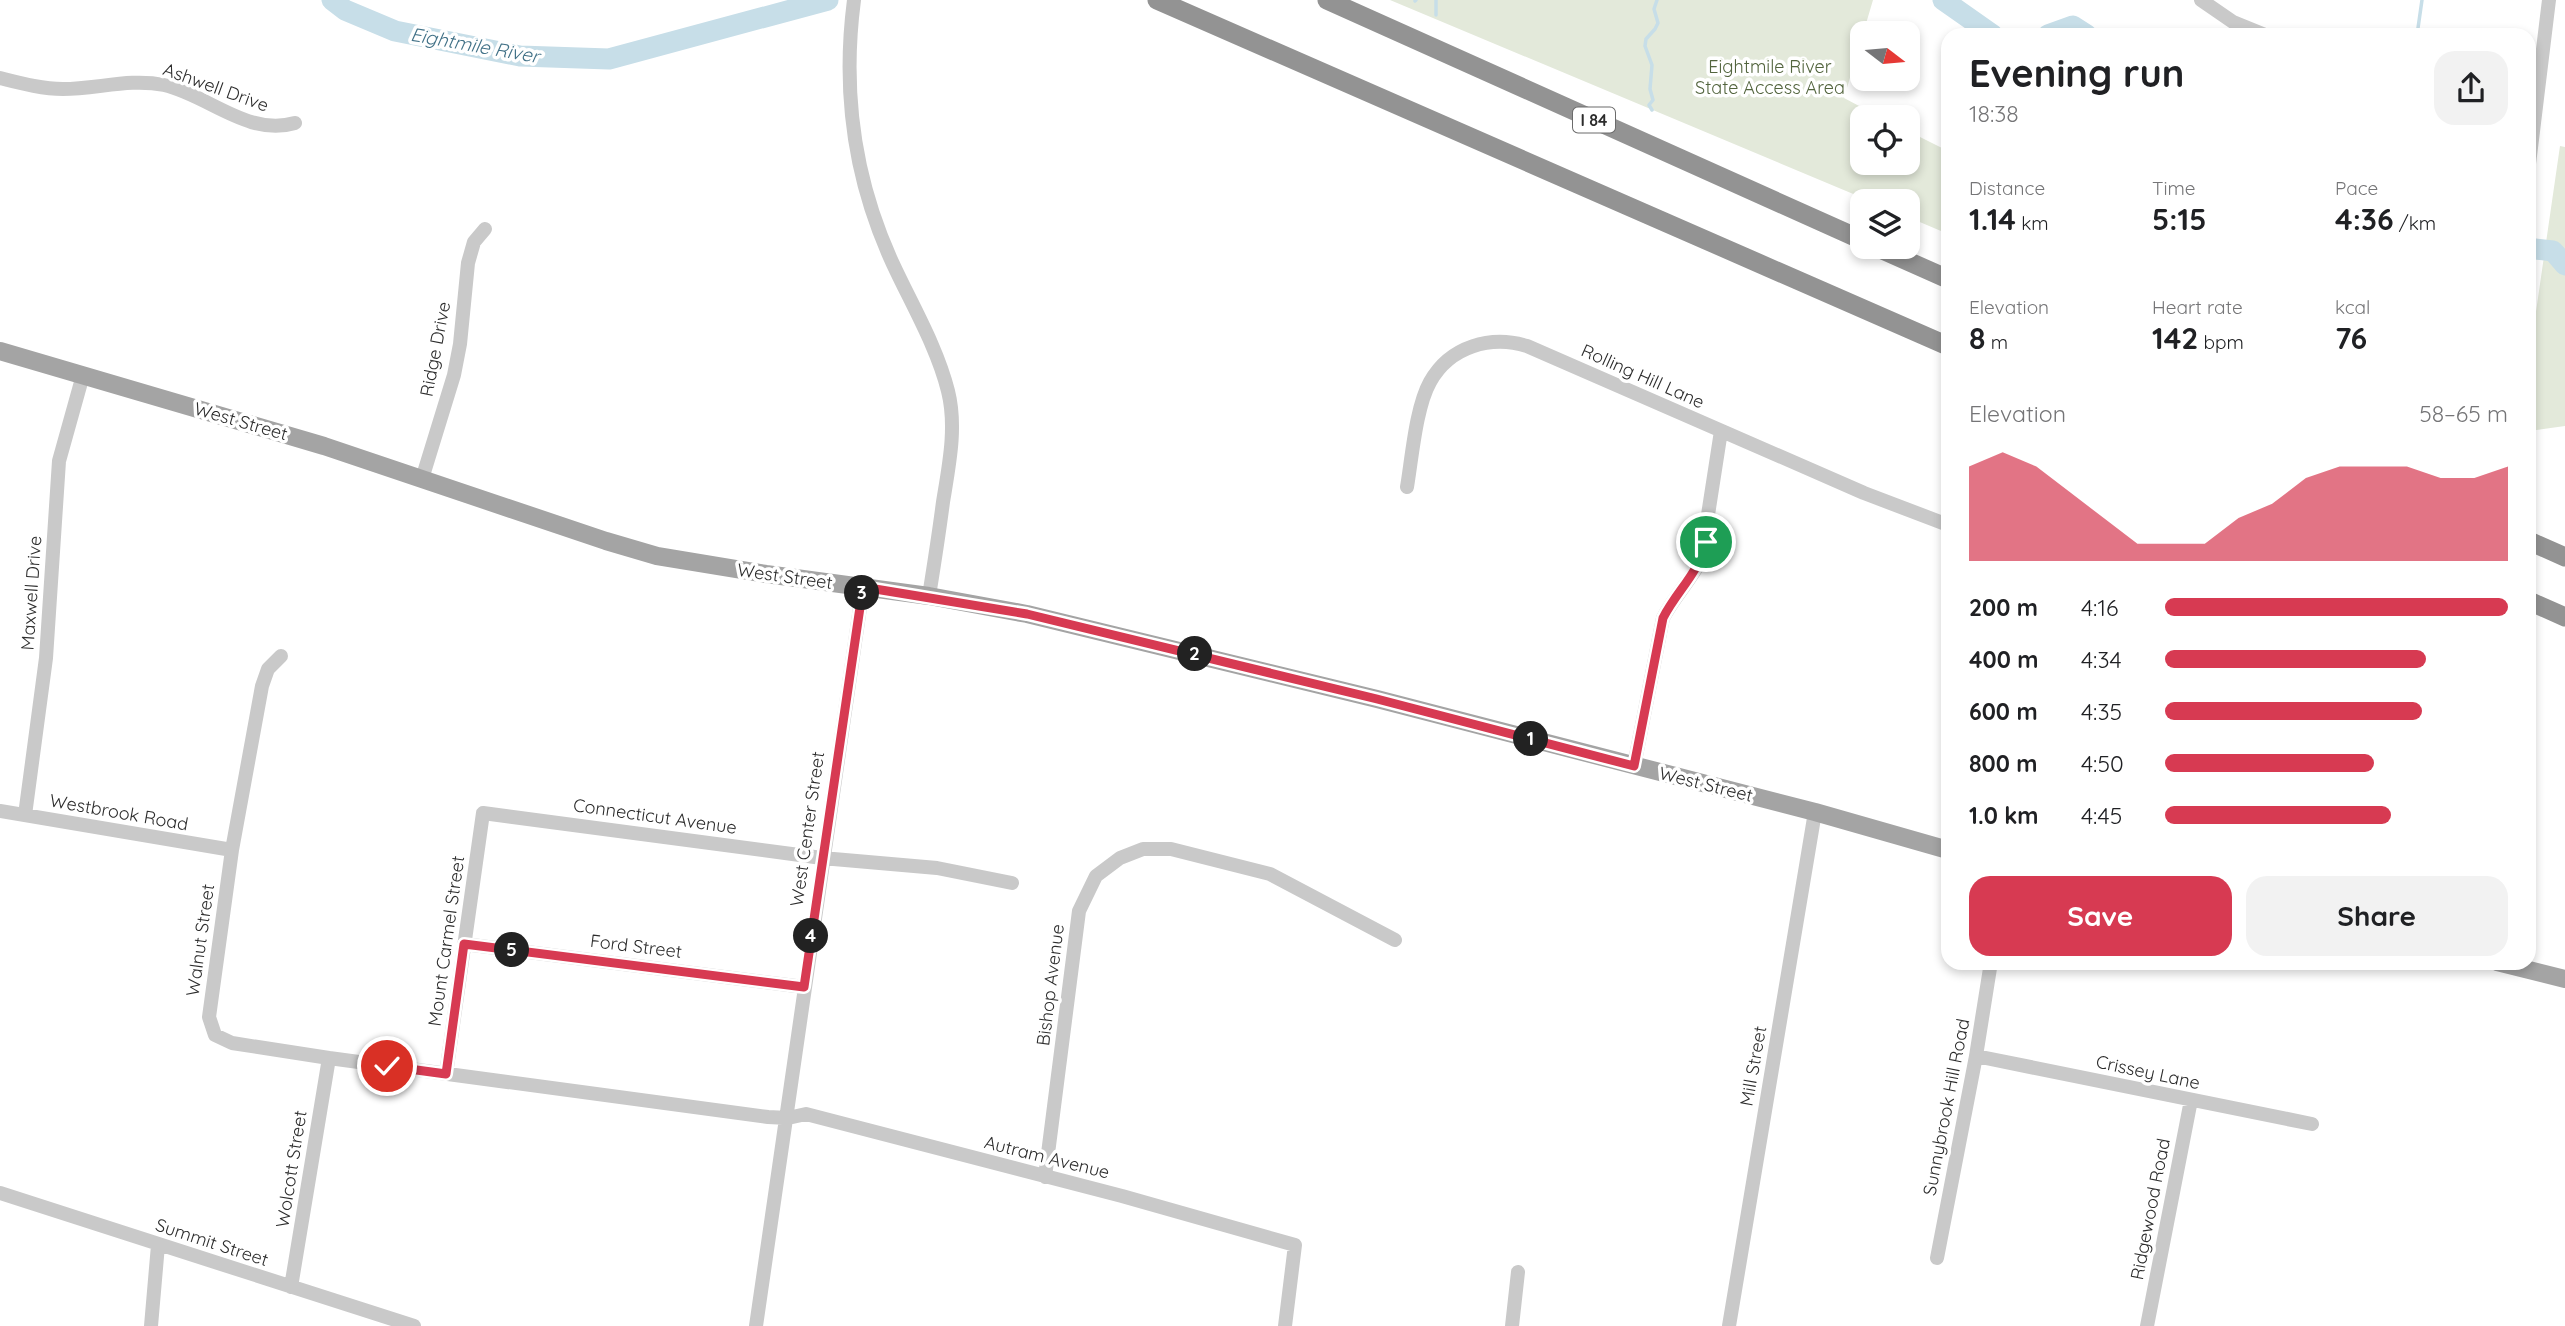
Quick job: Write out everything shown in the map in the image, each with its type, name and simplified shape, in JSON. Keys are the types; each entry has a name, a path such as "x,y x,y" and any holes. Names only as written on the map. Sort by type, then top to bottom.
{"highway":[{"path":"1157,0 1941,343"},
{"name":"I 84","path":"1327,0 1850,235"},
{"path":"1903,259 1941,276"},
{"path":"2536,544 2565,557"},
{"path":"2536,604 2565,617"}],"main road":[{"name":"West Street","path":"0,351 313,442 657,556 929,596 1027,614 1377,699 1815,812 1941,848"},
{"path":"2529,970 2565,979"}],"street":[{"path":"2201,0 2233,22 2248,28"},
{"path":"2536,85 2549,0"},
{"path":"854,5 849,79 856,154 865,190 891,261 938,361 949,392 953,423 951,454 929,596"},
{"name":"Ashwell Drive","path":"0,78 29,86 62,89 134,82 166,85 261,126 280,128 295,123"},
{"name":"Ridge Drive","path":"422,479 454,375 460,344 468,263 474,242 485,229"},
{"name":"Rolling Hill Lane","path":"1407,486 1422,401 1430,382 1443,365 1459,352 1492,341 1510,341 1527,346 1864,493 1941,522"},
{"name":"Maxwell Drive","path":"24,815 46,658 59,461 83,375"},
{"path":"1634,766 1663,618 1701,560 1721,431"},
{"name":"West Center Street","path":"756,1326 863,587"},
{"name":"Walnut Street","path":"281,656 268,669 262,686 232,850 209,1017 215,1035 232,1043 329,1058 788,1118"},
{"name":"Westbrook Road","path":"0,811 232,850"},
{"name":"Mill Street","path":"1729,1326 1815,812"},
{"name":"Connecticut Avenue","path":"483,813 822,858 937,868 1012,883"},
{"name":"Mount Carmel Street","path":"446,1074 483,813"},
{"name":"Bishop Avenue","path":"1045,1177 1079,911 1096,876 1120,858 1143,849 1171,849 1270,874 1395,940"},
{"name":"Ford Street","path":"464,944 804,987"},
{"name":"Sunnybrook Hill Road","path":"1937,1258 1990,970"},
{"name":"Crissey Lane","path":"1976,1056 2312,1124"},
{"name":"Wolcott Street","path":"291,1287 329,1058"},
{"name":"Ridgewood Road","path":"2147,1326 2191,1100"},
{"name":"Autram Avenue","path":"788,1118 806,1114 1122,1196 1295,1245 1285,1326"},
{"name":"Summit Street","path":"0,1193 395,1323 414,1326"},
{"path":"151,1326 158,1245"},
{"path":"1512,1326 1518,1272"}],"green space":[{"name":"Eightmile River State Access Area","path":"1390,0 1873,0 1867,21 1850,21 1850,78 1844,98 1857,105 1850,105 1850,175 1920,175 1920,137 1941,148 1941,231 1920,222 1920,189 1850,189 1850,193"},
{"path":"2560,146 2565,147 2565,426 2536,430 2536,312"}],"waterway":[{"name":"Eightmile River","path":"332,0 345,10 395,31 520,56 609,59 828,0"},
{"path":"1436,0 1436,15"},
{"path":"1652,110 1649,105 1653,100 1650,89 1652,65 1645,46 1646,39 1658,23 1654,9 1657,0"},
{"name":"Eightmile River","path":"1943,0 1983,28"},
{"path":"2418,28 2422,0"},
{"path":"1968,28 1972,21"},
{"name":"Eightmile River","path":"2067,28 2076,28"},
{"name":"Eightmile River","path":"2536,249 2553,251 2565,265"}],"route":[{"path":"387,1066 446,1074 464,944 804,987 863,587 1027,614 1377,699 1634,766 1663,618 1671,602 1693,575 1706,542"}]}
